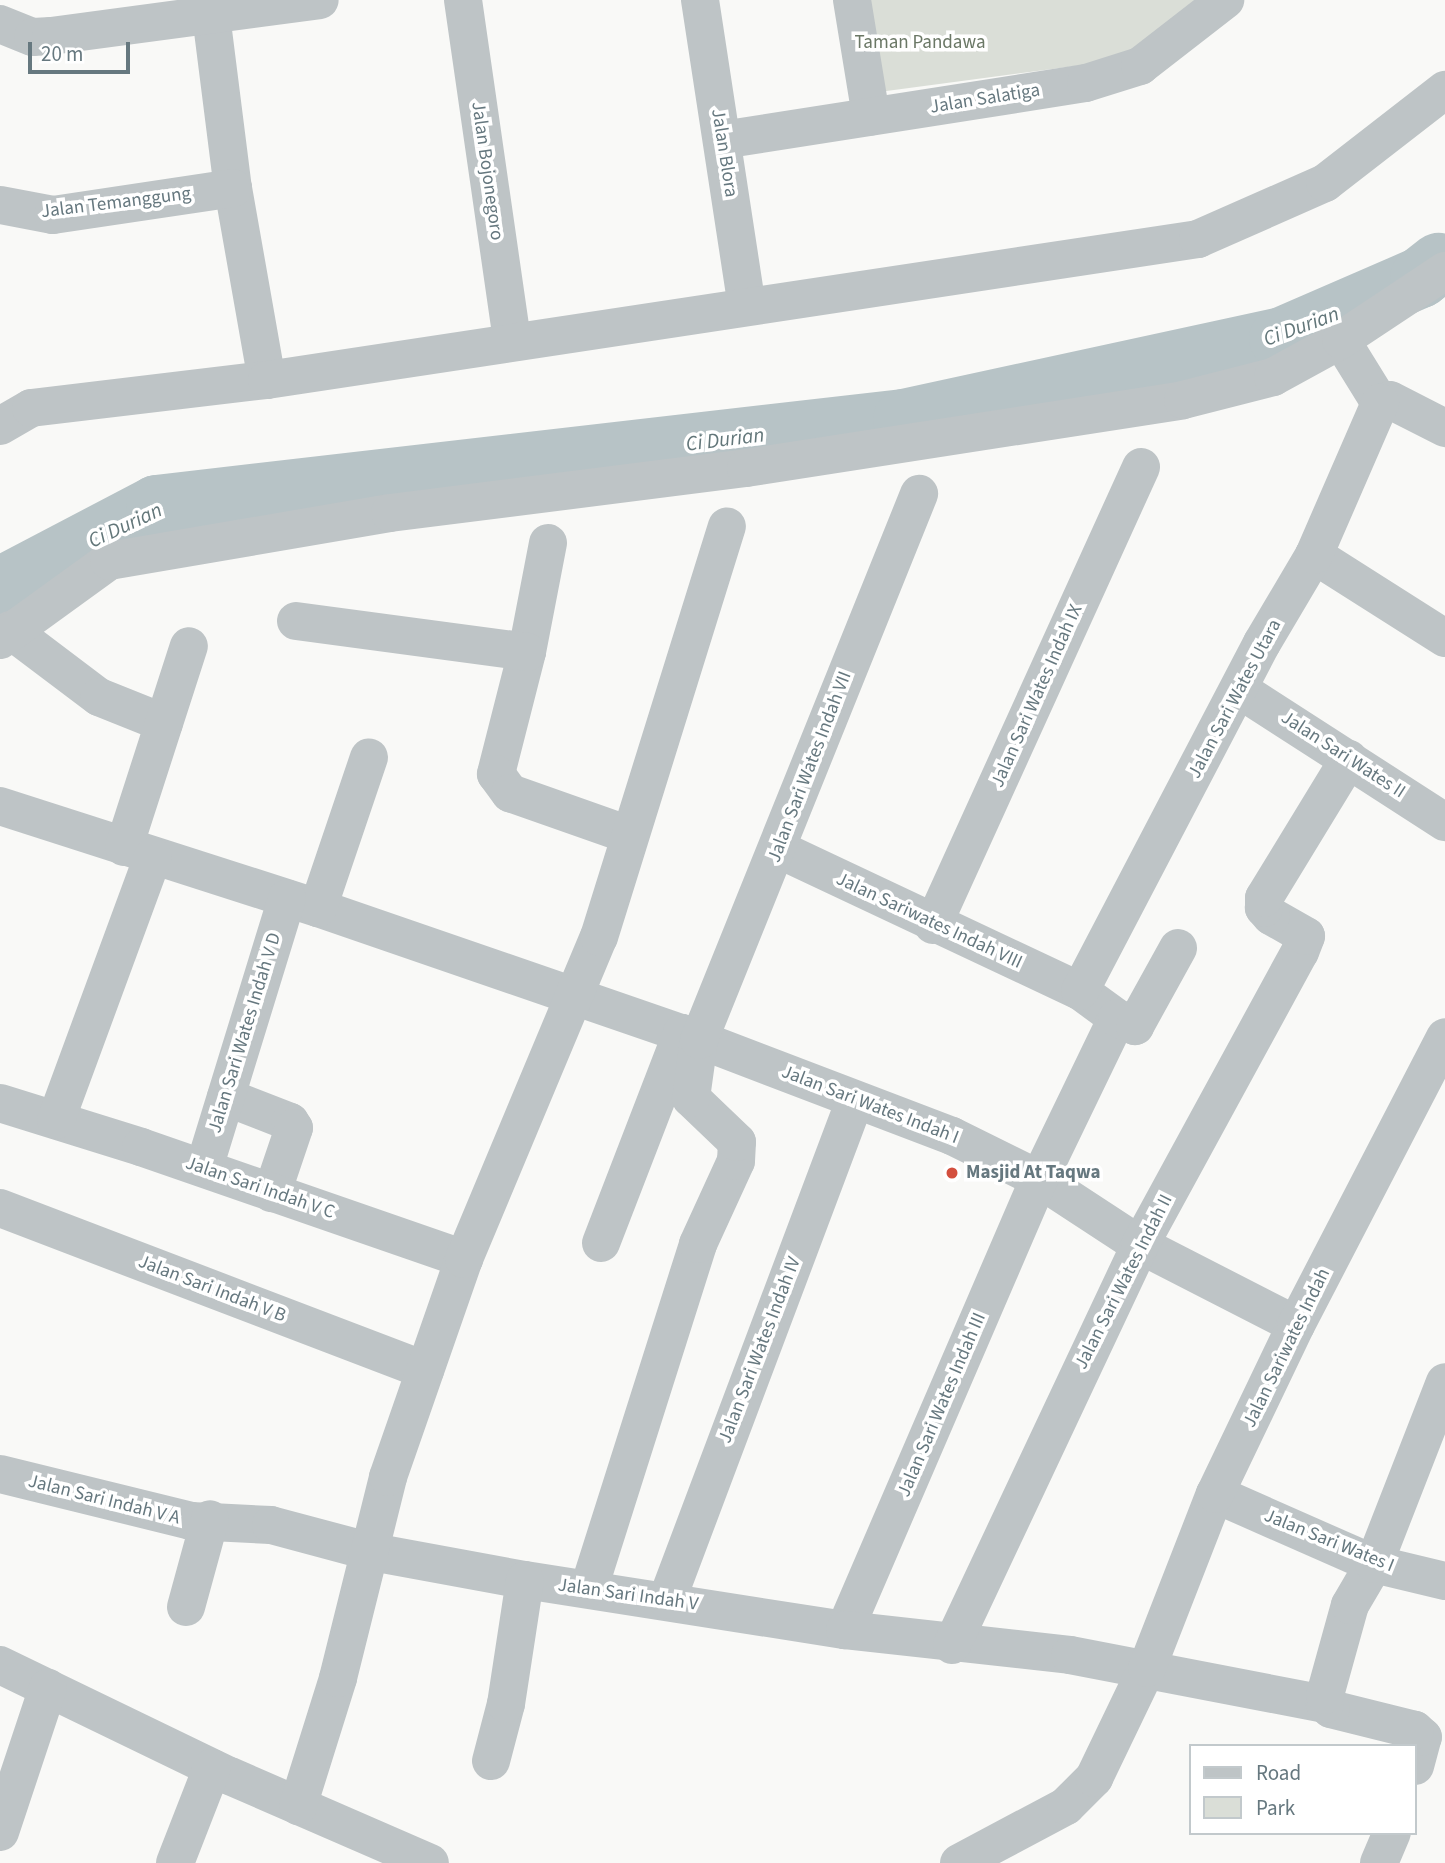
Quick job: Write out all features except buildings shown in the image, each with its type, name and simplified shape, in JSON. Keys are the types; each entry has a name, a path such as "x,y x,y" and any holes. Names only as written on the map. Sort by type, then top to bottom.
{"street":[{"path":"0,24 33,37 51,36 320,0"},
{"name":"Jalan Bojonegoro","path":"463,0 512,342"},
{"name":"Jalan Blora","path":"700,0 747,306"},
{"path":"852,0 871,116"},
{"name":"Jalan Salatiga","path":"722,139 1086,83 1140,66 1224,0"},
{"path":"211,15 233,188 267,380"},
{"path":"10,411 267,380 1198,239 1325,183 1445,90"},
{"name":"Jalan Temanggung","path":"0,205 53,215 233,188"},
{"path":"163,723 99,697 5,635 108,561 390,513 746,468 1183,400 1273,377 1341,340 1445,271"},
{"path":"1341,340 1380,402 1390,400 1445,428"},
{"name":"Jalan Sari Wates Utara","path":"1080,990 1314,555 1380,402"},
{"name":"Jalan Sari Wates Indah IX","path":"933,925 1141,467"},
{"name":"Jalan Sari Wates Indah VII","path":"691,1037 778,849 919,494"},
{"path":"298,1806 372,1552 388,1477 464,1259 512,1138 576,999 727,526"},
{"path":"548,543 527,652 497,764 499,782 510,793 629,835"},
{"path":"1314,555 1445,638"},
{"path":"296,621 527,652"},
{"path":"56,1120 138,852 163,723 189,646"},
{"name":"Jalan Sari Wates II","path":"1240,690 1445,822"},
{"name":"Jalan Sari Wates Indah V D","path":"204,1168 226,1097 302,903 369,757"},
{"name":"Jalan Sari Wates Indah II","path":"952,1645 1140,1245 1300,952 1306,936 1299,928 1272,916 1264,908 1264,898 1349,759"},
{"name":"Jalan Sari Wates Indah I","path":"0,806 302,903 691,1037 952,1136 1039,1179 1140,1245 1296,1325"},
{"name":"Jalan Sariwates Indah VIII","path":"778,849 933,925 1080,990 1117,1018"},
{"path":"1117,1018 1135,1026 1178,948"},
{"name":"Jalan Sari Wates Indah III","path":"845,1630 1039,1179 1117,1018"},
{"path":"601,1243 691,1037"},
{"path":"589,1588 698,1244 736,1160 737,1142 691,1098 691,1037"},
{"name":"Jalan Sariwates Indah","path":"959,1863 1082,1793 1094,1778 1147,1668 1214,1494 1296,1325 1445,1037"},
{"path":"226,1097 290,1122 294,1128 272,1193"},
{"name":"Jalan Sari Wates Indah IV","path":"667,1600 855,1100"},
{"name":"Jalan Sari Indah V C","path":"0,1103 204,1168 464,1259"},
{"name":"Jalan Sari Indah V B","path":"0,1208 425,1370"},
{"path":"1325,1704 1350,1605 1374,1564 1445,1382"},
{"name":"Jalan Sari Indah V A","path":"0,1474 191,1521 271,1525 372,1552"},
{"name":"Jalan Sari Wates I","path":"1214,1494 1374,1564 1445,1581"},
{"path":"186,1606 209,1520"},
{"name":"Jalan Sari Indah V","path":"372,1552 525,1580 667,1600 845,1630 952,1645 1070,1655 1147,1668 1325,1704 1368,1720 1416,1730 1428,1748"},
{"path":"491,1760 506,1704 525,1580"},
{"path":"0,1665 212,1768 298,1806 377,1853 430,1863"},
{"path":"2,1821 48,1688"},
{"path":"175,1863 212,1768"},
{"path":"1379,1863 1391,1835"}],"green space":[{"name":"Taman Pandawa","path":"865,0 1200,0 1135,50 1083,65 879,92"}],"waterway":[{"name":"Ci Durian","path":"0,587 156,505 903,419 1279,338 1420,277 1438,263"}],"place":[{"name":"Masjid At Taqwa","path":"952,1173"}]}
